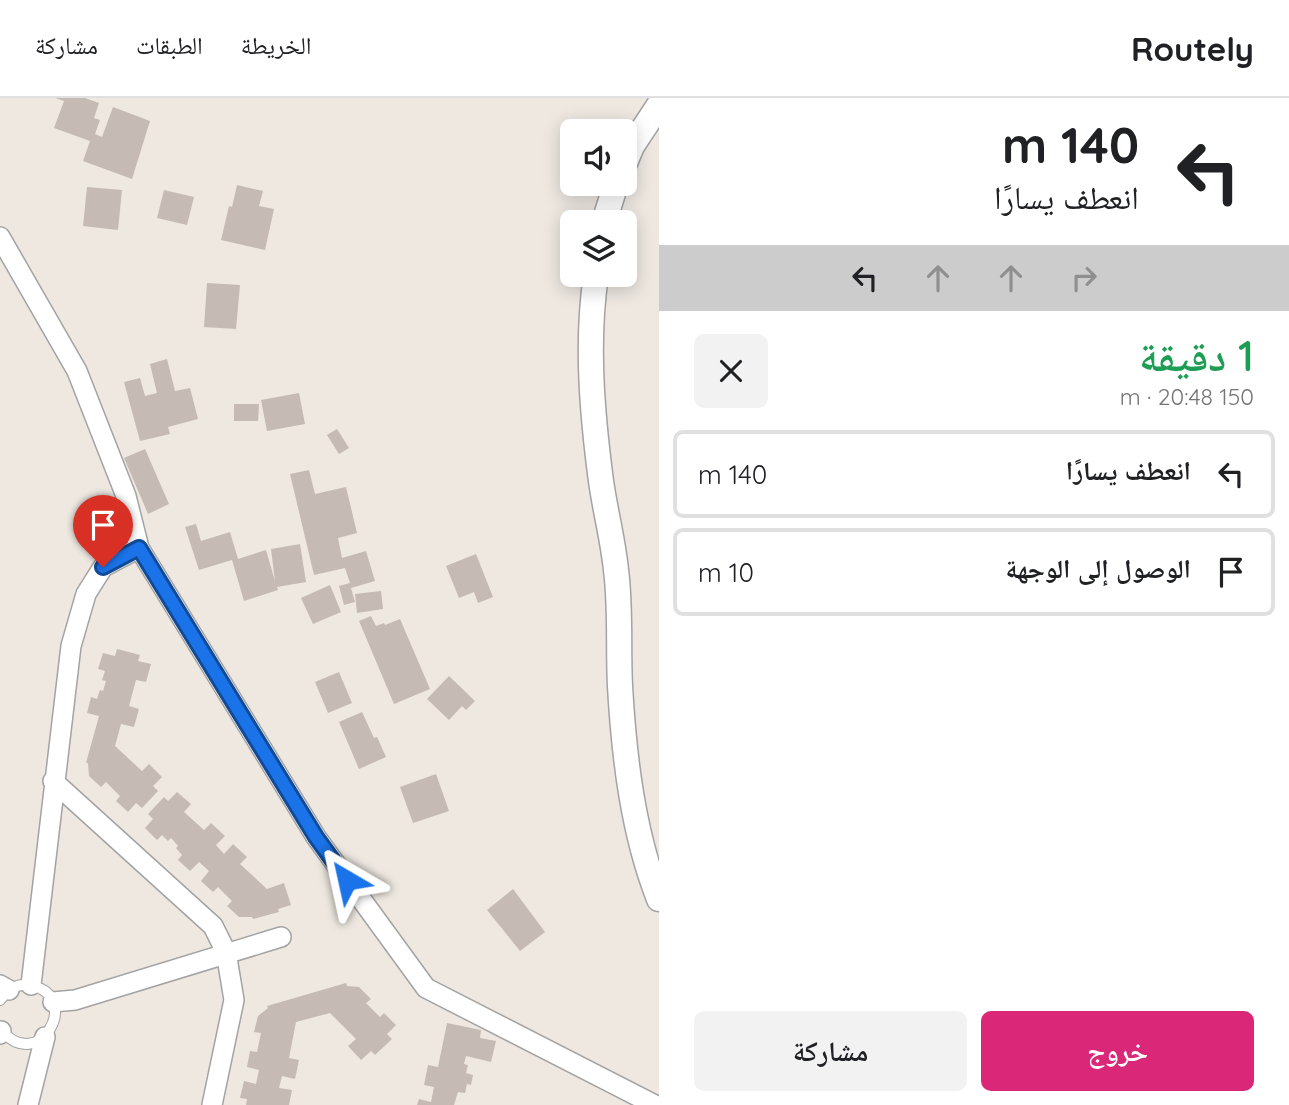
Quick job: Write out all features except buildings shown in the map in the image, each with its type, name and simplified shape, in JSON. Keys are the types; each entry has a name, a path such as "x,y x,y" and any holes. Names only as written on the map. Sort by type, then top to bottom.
{"street":[{"path":"637,138 659,105"},
{"path":"0,237 77,371 126,496 139,548 316,837 426,988 654,1105"},
{"path":"594,287 592,388 601,482 617,571 628,765 645,862 659,899"},
{"path":"31,985 71,646 86,594 103,567 139,548"},
{"path":"53,781 213,926 226,952 234,1000 212,1105"},
{"path":"52,1002 75,1000 281,937"},
{"path":"29,1105 45,1037"}],"lane":[{"path":"0,1031 7,1038 26,1044 45,1037 54,1021 52,1002 47,994 31,985 22,985 3,992"}],"route":[{"path":"103,567 139,548 316,837 347,880"}]}
